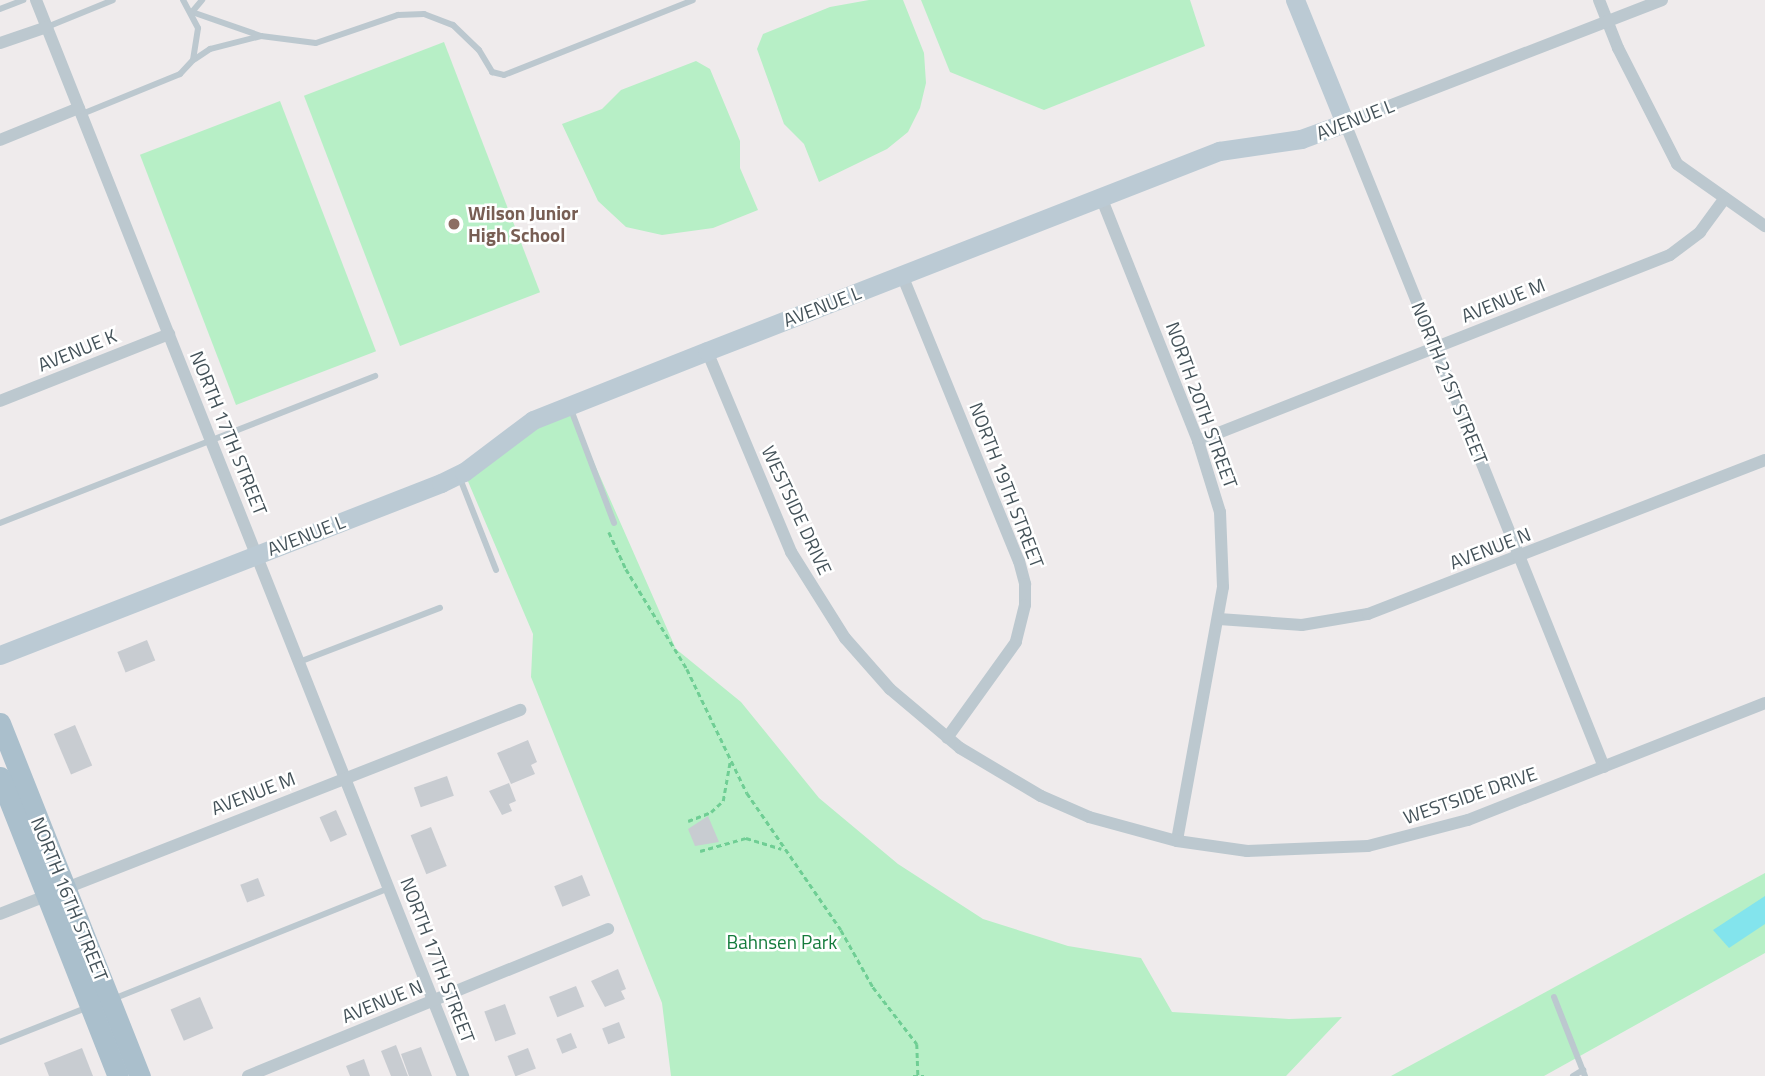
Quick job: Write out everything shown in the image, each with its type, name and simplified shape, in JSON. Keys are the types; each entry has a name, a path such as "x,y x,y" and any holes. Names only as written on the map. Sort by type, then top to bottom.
{"main road":[{"name":"NORTH 16TH STREET","path":"0,723 5,777 56,891 100,1003 140,1076"},
{"name":"NORTH 16TH STREET","path":"100,1003 118,1076"}],"street":[{"name":"NORTH 17TH STREET","path":"36,0 463,1076"},
{"name":"NORTH 21ST STREET","path":"1295,0 1604,767"},
{"path":"1599,0 1666,149 1687,174 1765,226"},
{"name":"AVENUE L","path":"0,655 458,475 534,420 707,351 1219,151 1301,139 1662,0"},
{"path":"0,43 47,27"},
{"path":"0,141 80,111"},
{"name":"NORTH 20TH STREET","path":"1101,197 1213,483 1223,544 1219,620 1177,841"},
{"name":"AVENUE M","path":"1198,441 1670,255 1700,232 1725,198"},
{"name":"NORTH 19TH STREET","path":"902,275 1019,561 1025,584 1025,605 1016,642 947,738"},
{"name":"AVENUE K","path":"0,401 169,334"},
{"name":"WESTSIDE DRIVE","path":"707,351 776,519 817,597 890,689 947,738 1041,796 1089,817 1177,841 1258,852 1368,846 1468,820 1765,703"},
{"name":"AVENUE N","path":"1219,620 1302,625 1347,619 1390,607 1765,460"},
{"name":"AVENUE M","path":"0,914 520,710"},
{"name":"AVENUE N","path":"248,1076 608,929"}],"lane":[{"path":"0,9 23,0"},
{"path":"47,27 113,0"},
{"path":"183,0 192,12 199,45 193,60"},
{"path":"192,12 202,0"},
{"path":"192,12 261,36 316,43 398,15 424,14 453,24 479,50 492,72 504,75 693,0"},
{"path":"80,111 180,74 193,60 210,49 261,36"},
{"path":"0,523 375,376"},
{"path":"569,406 610,525"},
{"path":"458,475 496,570"},
{"path":"299,662 440,608"},
{"path":"0,1042 389,887"},
{"path":"1554,998 1584,1073 1573,1076"}],"path":[{"path":"610,525 626,569 687,669 730,762 782,849 841,930 873,988 917,1044 918,1074"},
{"path":"688,821 723,801 730,762"},
{"path":"700,850 746,838 782,849"},
{"path":"913,1076 924,1076"}],"green space":[{"path":"869,0 903,0 924,53 926,83 920,108 908,132 887,149 819,182 804,144 784,124 757,49 763,34 830,7"},
{"path":"921,0 1190,0 1205,46 1044,110 950,72"},
{"path":"444,42 540,292 400,346 304,96"},
{"path":"696,61 710,69 740,141 740,168 758,210 713,228 662,235 626,227 598,201 562,124 602,109 621,90"},
{"path":"280,101 376,351 236,405 140,155"},
{"name":"Bahnsen Park","path":"569,406 676,649 741,702 819,798 898,864 983,919 1068,946 1141,958 1172,1012 1289,1019 1342,1017 1286,1076 671,1076 662,1003 531,677 533,634 464,472"},
{"path":"1765,873 1765,953 1544,1076 1391,1076"}],"water":[{"path":"1765,896 1765,924 1729,948 1713,930"}],"building":[{"path":"147,640 155,660 126,672 117,652"},
{"path":"75,725 92,766 71,774 54,734"},
{"path":"528,740 537,762 531,765 535,774 511,784 497,753"},
{"path":"447,776 454,796 421,807 414,787"},
{"path":"509,783 516,801 509,804 512,811 502,815 489,791"},
{"path":"336,810 347,835 331,842 320,817"},
{"path":"708,816 719,842 695,846 688,829"},
{"path":"431,827 447,866 426,874 411,835"},
{"path":"582,875 590,895 562,907 554,886"},
{"path":"258,878 265,896 247,903 240,885"},
{"path":"618,969 626,989 621,991 625,999 605,1007 591,981"},
{"path":"576,986 584,1006 557,1017 549,997"},
{"path":"200,997 213,1028 184,1041 171,1010"},
{"path":"505,1004 516,1034 495,1042 484,1012"},
{"path":"619,1022 625,1038 608,1044 602,1028"},
{"path":"571,1033 577,1048 562,1054 556,1039"},
{"path":"396,1045 408,1076 391,1076 381,1051"},
{"path":"421,1047 432,1076 409,1076 401,1054"},
{"path":"82,1048 93,1076 49,1076 44,1063"},
{"path":"528,1048 536,1069 515,1076 507,1056"},
{"path":"364,1059 370,1076 350,1076 346,1066"}],"place":[{"name":"Wilson Junior High School","path":"454,224"}]}
